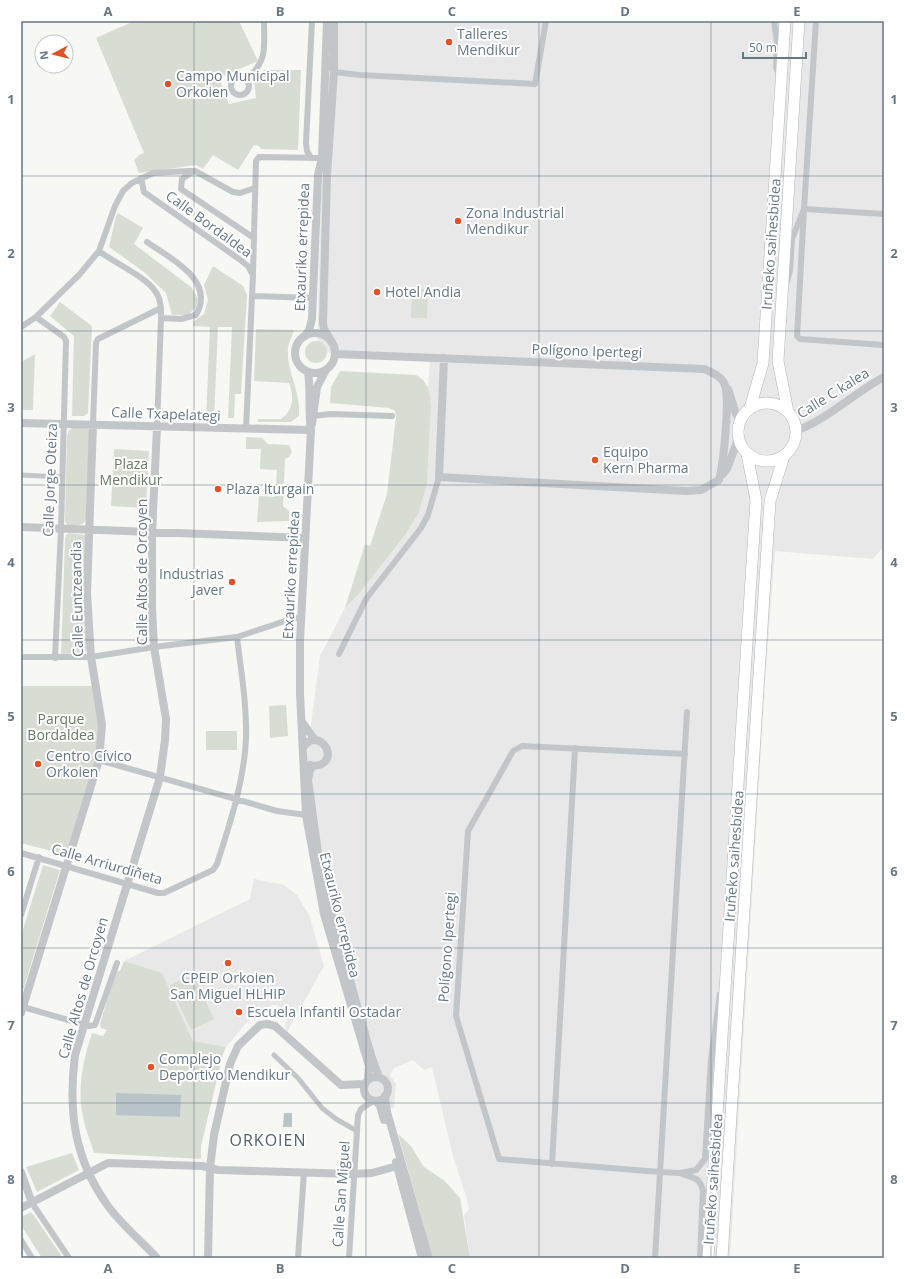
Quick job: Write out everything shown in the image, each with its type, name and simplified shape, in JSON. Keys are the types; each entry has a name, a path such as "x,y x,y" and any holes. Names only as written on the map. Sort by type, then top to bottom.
{"highway":[{"name":"Iruñeko saihesbidea","path":"750,408 763,363 785,21"},
{"name":"Iruñeko saihesbidea","path":"788,412 778,361 799,21"},
{"path":"770,403 779,406 788,412 795,424 796,431 793,445 784,456 766,462 747,454 738,439 738,430 740,421 750,408 760,404 770,403"},
{"name":"Iruñeko saihesbidea","path":"708,1258 756,500 747,454"},
{"name":"Iruñeko saihesbidea","path":"722,1258 770,501 784,456"}],"street":[{"path":"247,80 259,67 264,56 264,21"},
{"path":"311,158 307,151 306,143 312,21"},
{"name":"Etxauriko errepidea","path":"304,336 309,330 312,319 318,175 322,158 327,21"},
{"name":"Etxauriko errepidea","path":"333,344 324,329 323,323 327,175 334,72 334,21"},
{"path":"334,72 360,75 535,84 546,21"},
{"name":"Iruñeko saihesbidea","path":"774,21 777,43 776,67 781,78"},
{"name":"Iruñeko saihesbidea","path":"781,305 790,270 792,239 804,209 816,21"},
{"name":"Etxauriko errepidea","path":"326,41 329,47 328,64 334,72"},
{"path":"253,275 256,161 259,157 322,158"},
{"name":"Etxauriko errepidea","path":"322,158 327,175"},
{"path":"21,327 36,317 79,275 99,251 115,206 123,191 141,178 153,173 195,172 233,192 240,193 255,188"},
{"path":"195,172 187,174 182,179 182,189 254,238"},
{"name":"Calle Bordaldea","path":"141,178 144,192 239,259 248,266 253,275 246,430"},
{"path":"884,214 804,209 797,336 800,340 884,345"},
{"path":"147,242 189,272 195,280 202,296 202,305 196,315 181,318 161,318"},
{"name":"Calle Altos de Orcoyen","path":"99,251 148,283 155,290 161,308 152,534 152,609 154,647 166,719 160,777 74,1055 71,1100 77,1140 90,1174 109,1207 157,1258"},
{"path":"252,296 313,298"},
{"name":"Calle Euntzeandia","path":"22,1010 99,760 102,725 91,657 87,593 96,343 98,339 161,308"},
{"name":"Calle Jorge Oteiza","path":"36,317 66,340 61,529 54,658"},
{"path":"310,334 321,334 326,336 333,344 335,354 334,361 326,370 320,373 308,372 299,365 295,355 297,345 304,336 310,334"},
{"name":"Polígono Ipertegi","path":"335,354 704,369 716,374 724,383 740,421"},
{"path":"340,654 366,599 428,515 439,477 444,358"},
{"name":"Etxauriko errepidea","path":"326,370 317,387 311,430 305,538 300,692 306,815 324,914 369,1066 366,1081"},
{"name":"Etxauriko errepidea","path":"308,372 311,388 309,414 311,430"},
{"name":"Calle C kalea","path":"796,431 822,418 866,387 884,377"},
{"path":"719,480 724,458 726,396 724,383"},
{"path":"314,416 330,414 392,416"},
{"name":"Calle Txapelategi","path":"21,423 93,424 246,430 311,430"},
{"path":"439,477 686,491 701,490 719,480 727,469 738,439"},
{"path":"21,475 62,477"},
{"path":"21,527 152,534 305,538"},
{"path":"21,657 91,657 154,647 237,637 294,618 302,619"},
{"name":"Calle Arriurdiñeta","path":"21,853 39,857 158,893 164,893 213,870 217,864 237,800 244,762 246,737 237,637"},
{"path":"655,1258 687,712"},
{"path":"302,722 315,740 325,745 328,753 322,764 313,766 306,762 303,752 308,742 315,740"},
{"name":"Polígono Ipertegi","path":"685,754 522,746 513,751 468,830 456,1016 499,1159 660,1172 680,1173 696,1170 705,1159 712,1060 730,915"},
{"path":"552,1164 575,748"},
{"path":"99,760 277,811 306,815"},
{"name":"Etxauriko errepidea","path":"313,766 310,770 308,780 319,860 327,898 373,1060 380,1077"},
{"path":"21,915 39,857"},
{"path":"22,1010 92,1026 98,1022 117,963"},
{"path":"208,1258 210,1168 214,1135 233,1053 238,1046 260,1025 267,1024 275,1026 341,1085 380,1077 388,1085 386,1096 387,1112 428,1258"},
{"name":"Calle San Miguel","path":"274,1055 298,1078 322,1108 336,1119 357,1131"},
{"path":"366,1081 365,1094 380,1106 422,1258"},
{"path":"374,1101 386,1096"},
{"name":"Calle San Miguel","path":"349,1258 353,1174 357,1131 361,1109 374,1101"},
{"path":"21,1208 90,1174 108,1163 198,1166 218,1170 353,1174 372,1173 397,1166"},
{"path":"21,1172 32,1203 69,1258"},
{"path":"298,1258 304,1172"},
{"name":"Polígono Ipertegi","path":"680,1173 697,1178 703,1190 700,1258"},
{"path":"21,1240 32,1258"}],"shaded area":[{"path":"328,21 884,21 884,546 873,559 775,551 765,683 730,1258 470,1258 464,1215 469,1209 453,1156 432,1067 424,1070 413,1060 394,1068 390,1075 396,1084 394,1108 380,1106 369,1094 367,1086 368,1078 325,919 306,763 320,656 345,608 358,595 406,534 419,512 427,484 431,406 428,388 430,359 317,352 322,158"},
{"name":"CPEIP Orkoien San Miguel HLHIP","path":"254,879 284,885 297,895 309,915 324,966 287,1032 285,1025 288,1017 286,1012 278,1005 272,1005 254,1014 226,1047 193,1041 162,973 124,961 250,899"},
{"path":"116,1093 181,1095 180,1117 116,1115"},
{"path":"284,1113 292,1113 292,1127 283,1127"}],"green space":[{"name":"Campo Municipal Orkoien","path":"134,21 239,21 258,61 219,78 229,104 256,98 254,79 264,70 301,70 298,150 261,149 259,146 254,145 238,170 213,155 203,169 196,165 139,173 134,160 139,155 144,153 96,38"},
{"path":"118,213 143,228 134,244 191,287 198,299 196,307 188,315 172,315 166,293 144,272 109,247"},
{"path":"213,266 243,286 247,295 241,394 235,394 234,418 228,418 232,327 218,327 214,420 206,419 210,327 193,326 193,322 204,314 208,300 204,285"},
{"path":"412,289 428,289 427,318 411,318"},
{"path":"60,302 92,326 88,413 84,416 72,416 74,336 50,316"},
{"path":"256,329 294,330 288,346 288,356 298,398 299,416 291,422 258,422 258,419 281,419 291,407 292,393 289,383 254,381"},
{"path":"316,341 324,344 327,352 324,360 316,363 308,360 305,352 308,344"},
{"path":"35,354 33,410 21,410 21,362"},
{"path":"340,371 416,375 424,381 428,388 431,406 427,484 419,512 406,534 358,595 345,608 365,544 370,546 387,494 396,417 395,411 389,408 330,403 331,387"},
{"path":"74,427 87,428 90,431 86,520 82,524 75,526 67,525 65,521 67,436 69,430"},
{"path":"246,437 262,438 268,444 289,445 292,452 289,457 285,459 283,506 289,511 289,521 257,522 259,496 275,497 277,470 260,469 261,449 246,449"},
{"name":"Plaza Mendikur","path":"114,449 149,451 146,508 111,506"},
{"path":"69,533 85,535 87,649 84,653 61,654 65,540 66,535"},
{"name":"Parque Bordaldea","path":"21,686 95,686 102,725 99,760 70,856 21,843"},
{"path":"286,705 288,736 270,738 269,706"},
{"path":"206,731 237,731 237,750 206,750"},
{"path":"43,865 60,870 21,997 21,936"},
{"name":"Complejo Deportivo Mendikur","path":"124,961 162,973 193,1041 226,1047 201,1146 201,1159 94,1153 86,1129 82,1110 81,1087 83,1065 92,1033 103,1036 107,1030 101,1028 100,1024 116,970 120,971"},
{"path":"193,974 214,1019 191,1030 170,985"},
{"path":"398,1134 411,1146 424,1167 445,1181 460,1198 470,1258 433,1258"},
{"path":"72,1153 79,1170 37,1192 26,1167"},
{"path":"31,1212 63,1258 42,1258 21,1225 21,1217"}],"place":[{"name":"Talleres Mendikur","path":"449,42"},
{"name":"Campo Municipal Orkoien","path":"168,84"},
{"name":"Zona Industrial Mendikur","path":"458,221"},
{"name":"Hotel Andia","path":"377,292"},
{"name":"Equipo Kern Pharma","path":"595,460"},
{"name":"Plaza Iturgain","path":"218,489"},
{"name":"Industrias Javer","path":"232,582"},
{"name":"Centro Cívico Orkoien","path":"38,764"},
{"name":"CPEIP Orkoien San Miguel HLHIP","path":"228,963"},
{"name":"Escuela Infantil Ostadar","path":"239,1012"},
{"name":"Complejo Deportivo Mendikur","path":"151,1067"}],"district":[{"name":"ORKOIEN","path":"268,1140"}]}
